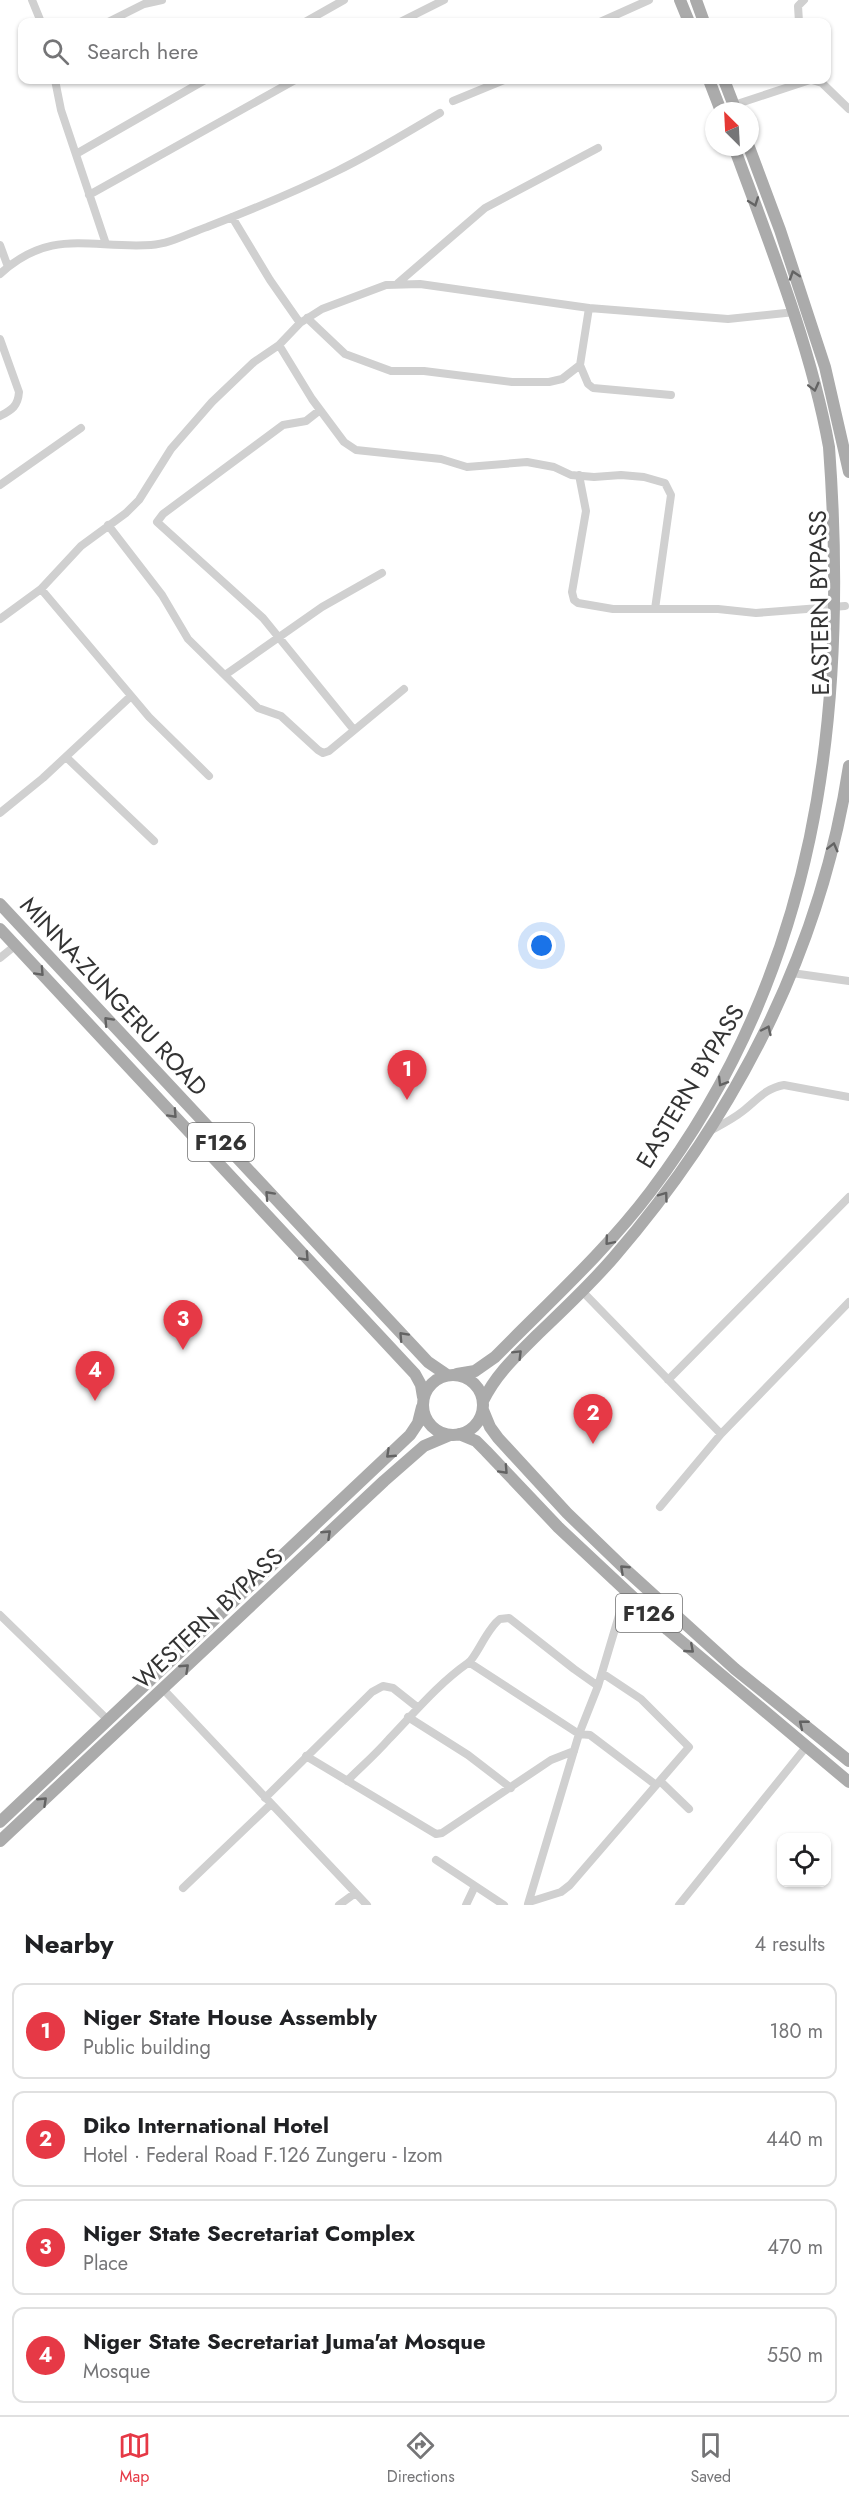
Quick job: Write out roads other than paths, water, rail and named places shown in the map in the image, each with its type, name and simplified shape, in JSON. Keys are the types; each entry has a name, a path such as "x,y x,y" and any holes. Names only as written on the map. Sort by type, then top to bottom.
{"main road":[{"path":"680,0 687,18"},
{"path":"696,0 703,18"},
{"path":"711,84 718,102"},
{"path":"726,84 733,102"},
{"name":"EASTERN BYPASS","path":"737,156 811,372 828,443 844,570 845,654"},
{"path":"752,156 825,367 849,472"},
{"path":"833,773 839,738"},
{"name":"EASTERN BYPASS","path":"483,1405 500,1372 582,1291 662,1200 710,1131 761,1044 807,938 842,814 848,786 849,766"},
{"name":"EASTERN BYPASS","path":"452,1375 475,1371 495,1357 601,1250 650,1192 698,1123 740,1053 762,1009 794,934 811,880 830,797"},
{"name":"MINNA-ZUNGERU ROAD","path":"0,904 132,1048 428,1362 452,1375"},
{"name":"MINNA-ZUNGERU ROAD","path":"0,929 415,1374 423,1402"},
{"path":"121,1059 132,1048"},
{"path":"423,1402 428,1387 436,1379 452,1375"},
{"name":"F126","path":"452,1375 475,1383 490,1427 498,1438 567,1513 624,1569 721,1657 849,1761"},
{"name":"F126","path":"423,1402 425,1417 431,1426 440,1432 476,1441 558,1527 626,1592 712,1668 849,1782"},
{"name":"WESTERN BYPASS","path":"0,1822 410,1435 417,1423 423,1402"},
{"path":"455,1434 475,1425 483,1405"},
{"name":"WESTERN BYPASS","path":"0,1841 392,1474 424,1446 455,1434"},
{"path":"712,1668 721,1657"}],"street":[{"path":"32,0 39,18"},
{"path":"116,18 144,4 162,0"},
{"path":"312,18 344,0"},
{"path":"408,18 444,0"},
{"path":"609,18 649,0"},
{"path":"799,18 798,6 804,0"},
{"path":"56,84 61,110 106,244"},
{"path":"76,154 198,84"},
{"path":"89,195 289,84"},
{"path":"453,101 494,84"},
{"path":"746,102 781,84"},
{"path":"823,84 849,109"},
{"path":"0,274 26,254 65,242 160,244 232,217 338,171 440,113"},
{"path":"398,283 485,208 598,148"},
{"path":"232,217 270,280 303,320 345,354 391,371 424,371 512,382 549,382 562,379 580,365"},
{"path":"0,245 8,267"},
{"path":"0,619 41,589 81,546 140,500 171,449 212,402 254,362 279,345 303,320 355,295 398,283 420,284 589,308 728,318 806,309"},
{"path":"589,308 580,365 588,384 593,388 671,395"},
{"path":"0,339 20,392 19,401 13,409 0,417"},
{"path":"279,345 320,410 344,442 356,450 441,459 467,467 534,463 579,475 644,477 668,486 671,495 655,609"},
{"path":"320,410 306,421 283,425 162,514 157,522 263,618 354,730"},
{"path":"0,485 81,428"},
{"path":"579,475 586,511 572,592 574,600 578,603 613,609 718,609 756,613 844,606"},
{"path":"108,525 162,595 188,639 258,708 281,716 323,753 329,752 404,689"},
{"path":"225,675 322,606 382,573"},
{"path":"41,589 131,696 208,776"},
{"path":"0,813 66,757 131,696"},
{"path":"66,757 154,841"},
{"path":"0,958 16,945"},
{"path":"792,973 849,981"},
{"path":"710,1131 742,1112 766,1090 774,1087 784,1085 849,1097"},
{"path":"668,1380 849,1197"},
{"path":"582,1291 721,1434"},
{"path":"660,1507 721,1434 849,1302"},
{"path":"528,1904 579,1734 598,1686 626,1592"},
{"path":"0,1615 108,1720"},
{"path":"347,1781 417,1707 459,1668 470,1663 497,1621 506,1617 598,1686"},
{"path":"470,1663 579,1734 590,1735 658,1783 689,1809"},
{"path":"528,1904 561,1892 570,1885 687,1750 687,1743 641,1700 602,1672"},
{"path":"183,1888 268,1801 306,1756 378,1688 388,1686 393,1688 417,1707"},
{"path":"163,1689 354,1894 367,1905"},
{"path":"408,1717 468,1755 511,1788"},
{"path":"679,1905 806,1747"},
{"path":"306,1756 436,1834 442,1833 550,1760 574,1751"},
{"path":"436,1860 504,1905"},
{"path":"466,1905 475,1886"},
{"path":"339,1905 354,1894"}],"place":[{"name":"Niger State House Assembly","path":"407,1100"},
{"name":"Niger State Secretariat Complex","path":"183,1350"},
{"name":"Niger State Secretariat Juma'at Mosque","path":"95,1401"},
{"name":"Diko International Hotel","path":"593,1444"}]}
